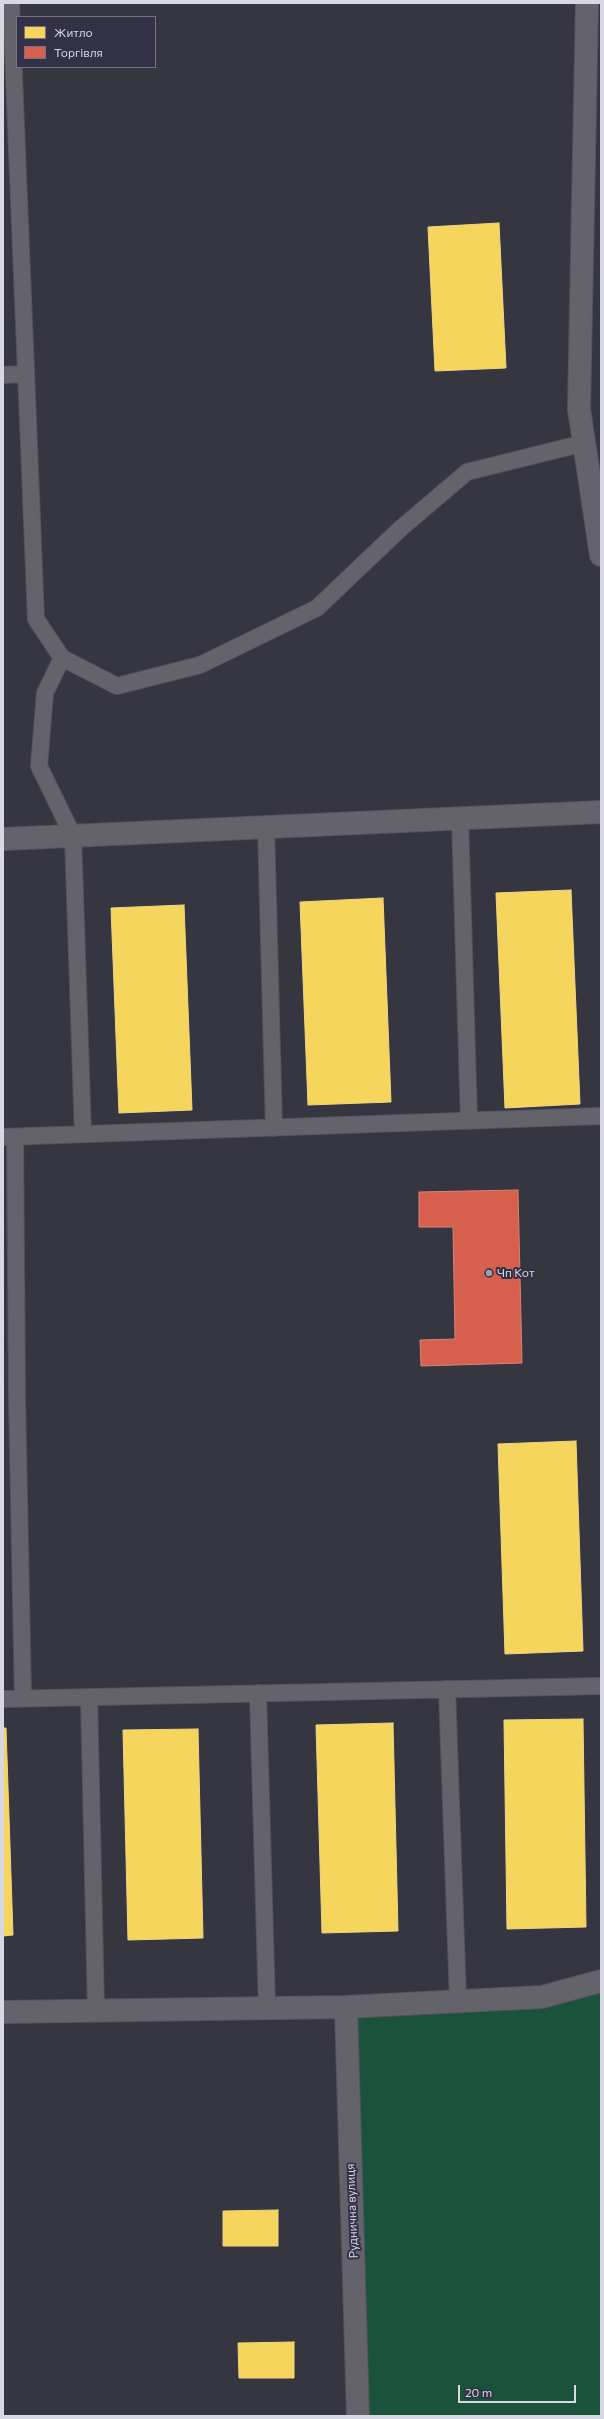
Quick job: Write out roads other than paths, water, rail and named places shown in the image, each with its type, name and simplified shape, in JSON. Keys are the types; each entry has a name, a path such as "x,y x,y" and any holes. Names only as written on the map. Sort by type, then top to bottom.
{"street":[{"path":"587,3 579,409 601,555"},
{"path":"3,839 601,812"},
{"path":"3,2012 346,2007 542,1997 601,1981"},
{"name":"Руднична вулиця","path":"346,2007 358,2416"}],"lane":[{"path":"11,3 9,91 25,374 36,618 62,658 117,686 200,665 317,608 400,529 468,472 584,443"},
{"path":"3,375 25,374"},
{"path":"62,658 45,693 40,766 73,836 83,1134"},
{"path":"460,818 469,1121"},
{"path":"266,827 274,1128"},
{"path":"23,1698 10,1398 9,1137 601,1116"},
{"path":"3,1699 601,1686"},
{"path":"447,1689 458,2001"},
{"path":"258,1693 267,2008"},
{"path":"89,1697 96,2010"}],"place":[{"name":"Чп Кот","path":"489,1273"}]}
